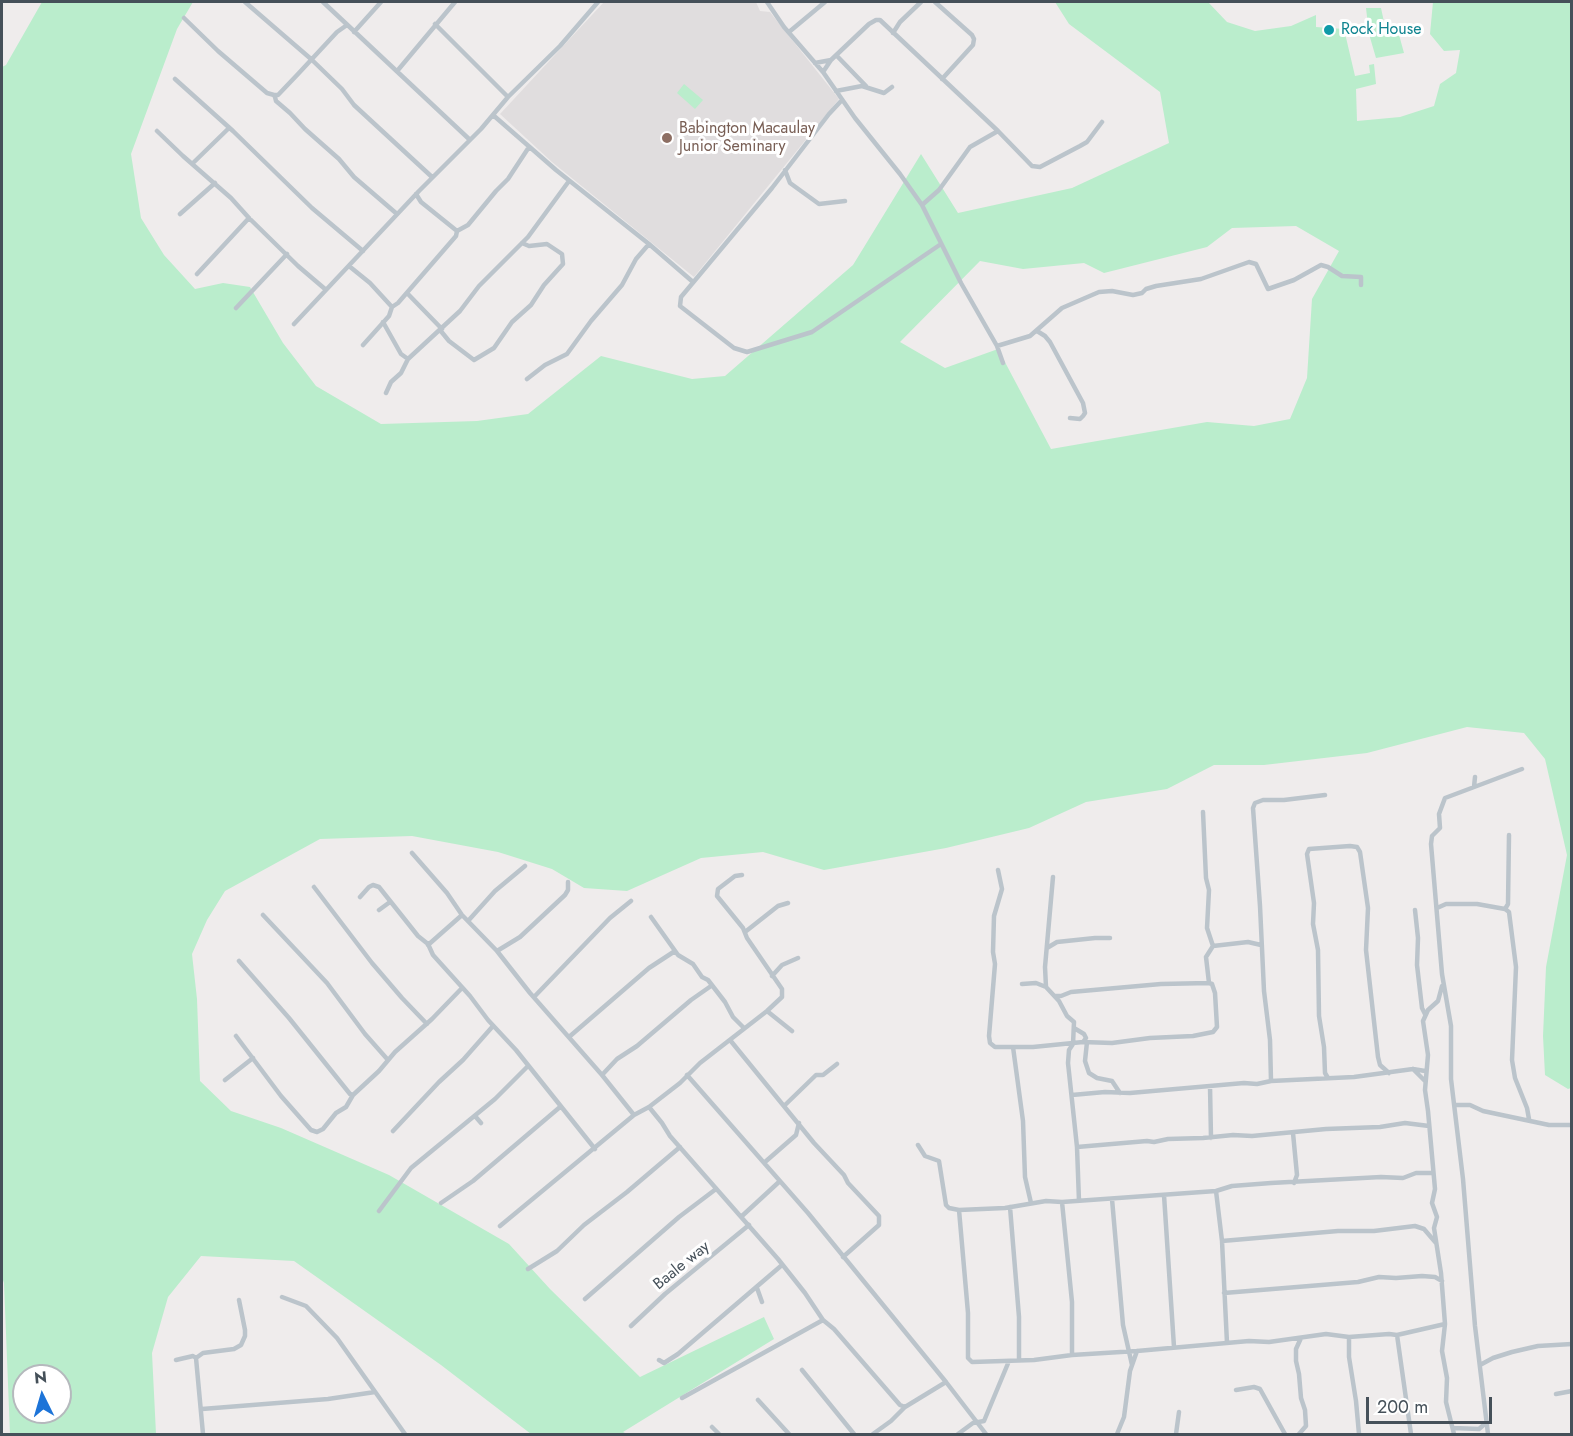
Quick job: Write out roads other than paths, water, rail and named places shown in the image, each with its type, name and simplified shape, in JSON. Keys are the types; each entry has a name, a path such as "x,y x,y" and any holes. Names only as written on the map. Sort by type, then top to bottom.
{"street":[{"path":"245,2 311,59 342,89 354,105 432,177"},
{"path":"323,2 470,139"},
{"path":"354,32 381,2"},
{"path":"398,70 455,2"},
{"path":"294,324 508,97 560,46 598,2"},
{"path":"767,2 789,33 823,72 922,205 997,346 1003,363"},
{"path":"789,33 825,2"},
{"path":"893,33 900,22 921,2"},
{"path":"935,2 972,34 974,39 973,45 942,79"},
{"path":"184,18 267,93 274,95 278,95 340,28 347,25"},
{"path":"823,72 831,60 873,20 880,20 1036,168 1087,142 1102,122"},
{"path":"435,24 508,97"},
{"path":"837,56 868,88"},
{"path":"815,63 831,60"},
{"path":"175,79 312,208 363,251"},
{"path":"836,91 856,87 884,93 892,87"},
{"path":"274,95 276,101 339,159 354,177 397,214"},
{"path":"842,100 681,297 679,301 682,310 734,348 747,352 812,332 941,244"},
{"path":"493,115 569,181 693,282"},
{"path":"192,164 229,128"},
{"path":"157,131 326,289"},
{"path":"922,205 939,190 970,147 998,131"},
{"path":"363,345 389,316 392,307 456,236 457,231 468,225 508,179 529,147"},
{"path":"785,170 790,183 819,204 845,201"},
{"path":"386,393 392,380 401,373 408,359 460,311 479,286 522,243 569,181"},
{"path":"180,214 215,183"},
{"path":"416,194 421,202 457,231"},
{"path":"197,274 249,218"},
{"path":"407,292 449,341 474,360 494,348 512,322 531,305 544,285 563,264 562,254 547,244 529,246 522,243"},
{"path":"528,379 545,365 567,354 617,291 636,259 649,244"},
{"path":"236,308 287,254"},
{"path":"997,346 1030,336 1062,308 1099,292 1138,294 1156,286 1201,279 1249,262 1256,264 1268,289 1294,280 1321,265 1342,276 1361,277 1361,285"},
{"path":"349,266 370,283 392,307"},
{"path":"383,322 401,354 408,359"},
{"path":"1037,331 1050,342 1085,409 1080,419 1070,418"},
{"path":"1488,1434 1451,1079 1451,1026 1443,994 1431,844 1432,836 1440,828 1440,807 1445,798 1522,769"},
{"path":"1474,787 1475,777"},
{"path":"1271,1081 1253,806 1263,800 1284,801 1325,795"},
{"path":"1203,812 1206,878 1209,890 1207,928 1213,946"},
{"path":"1505,909 1508,904 1509,835"},
{"path":"1328,1078 1325,1073 1319,1016 1318,950 1313,924 1314,903 1307,854 1309,849 1354,846 1360,852 1368,912 1366,950 1380,1065 1389,1073"},
{"path":"412,853 447,893 462,915 497,951 634,1115"},
{"path":"468,921 505,882 525,866"},
{"path":"998,870 1002,889 994,916 995,964 989,1040 995,1047 1085,1042 1112,1043 1193,1036 1213,1032 1217,1027 1215,993 1212,984 1209,983 1206,954 1213,946 1248,942 1261,945"},
{"path":"500,1226 634,1115 649,1107 778,1002 782,989 717,893 718,889 732,878 742,875"},
{"path":"1046,987 1053,877"},
{"path":"497,951 520,937 565,895 568,882"},
{"path":"360,897 369,887 376,885 493,1026 516,1050 595,1149"},
{"path":"314,887 393,988 427,1024"},
{"path":"534,998 610,918 632,901"},
{"path":"378,910 390,902"},
{"path":"745,932 778,906 788,903"},
{"path":"1437,908 1446,904 1459,903 1488,905 1505,909 1510,915 1516,967 1512,1060 1515,1078 1529,1119"},
{"path":"1415,910 1418,938 1417,965 1422,1008 1425,1014 1424,1030 1428,1055 1425,1081 1435,1189 1432,1203 1437,1217 1434,1228 1442,1281 1445,1327 1442,1351 1447,1378 1446,1402 1454,1434"},
{"path":"263,915 327,983 365,1034 388,1060"},
{"path":"428,945 462,915"},
{"path":"651,917 675,951 681,958 693,964 744,1028"},
{"path":"1047,948 1057,942 1110,938"},
{"path":"569,1037 649,968 675,951"},
{"path":"772,976 782,965 798,958"},
{"path":"239,961 353,1095"},
{"path":"1022,984 1036,983 1046,987 1058,997 1068,1016 1073,1019 1073,1044 1069,1050 1068,1062 1077,1147 1079,1201"},
{"path":"1058,997 1071,992 1209,983"},
{"path":"602,1075 616,1059 638,1046 691,1000 711,986"},
{"path":"236,1036 281,1096 315,1133 320,1131 336,1113 346,1107 353,1095 462,988"},
{"path":"1425,1014 1443,994"},
{"path":"767,1011 792,1031"},
{"path":"393,1131 439,1082 464,1060 493,1026"},
{"path":"1074,1028 1086,1038 1085,1061 1089,1073 1097,1078 1112,1081 1120,1093"},
{"path":"730,1040 844,1175 848,1183 879,1216 879,1225 843,1257"},
{"path":"1013,1047 1023,1121 1025,1178 1031,1203"},
{"path":"225,1080 253,1058"},
{"path":"784,1106 816,1075 823,1075 837,1064"},
{"path":"1371,1075 1380,1065"},
{"path":"379,1211 411,1168 475,1116 528,1066"},
{"path":"1072,1095 1257,1084 1271,1081 1371,1075 1413,1069 1425,1071"},
{"path":"1413,1069 1425,1081"},
{"path":"1320,1078 1325,1073"},
{"path":"687,1076 765,1162 986,1434"},
{"path":"1210,1086 1211,1138"},
{"path":"1455,1105 1470,1105 1483,1111 1552,1125 1572,1125"},
{"path":"441,1203 473,1181 560,1107"},
{"path":"649,1107 680,1147 782,1265 824,1320 902,1408"},
{"path":"475,1116 481,1124"},
{"path":"796,1135 799,1123"},
{"path":"1077,1147 1168,1139 1380,1127 1405,1123 1429,1125"},
{"path":"765,1162 796,1135 807,1133"},
{"path":"1293,1133 1297,1174 1293,1183"},
{"path":"918,1145 925,1156 939,1161 946,1205 959,1210 1010,1207 1046,1201 1079,1201 1216,1191 1232,1186 1381,1177 1403,1178 1416,1173 1433,1173"},
{"path":"528,1269 557,1251 584,1225 680,1147"},
{"path":"741,1216 780,1181"},
{"path":"585,1299 679,1217 716,1189"},
{"path":"1216,1191 1227,1343"},
{"path":"1164,1195 1174,1347"},
{"path":"1112,1199 1123,1325 1126,1348 1132,1365"},
{"path":"1062,1202 1072,1302 1072,1355"},
{"path":"1010,1207 1020,1328 1019,1360"},
{"path":"959,1210 968,1313 968,1358 969,1361 975,1363 1137,1352 1250,1341 1269,1342 1326,1334 1349,1337 1397,1335 1413,1330 1445,1327"},
{"name":"Baale way","path":"631,1326 665,1294 748,1226"},
{"path":"1221,1241 1415,1226 1424,1229 1437,1244"},
{"path":"659,1360 663,1363 678,1354 782,1265"},
{"path":"1435,1277 1441,1273"},
{"path":"1224,1293 1358,1282 1379,1277 1422,1275 1435,1277 1442,1281"},
{"path":"757,1288 762,1302"},
{"path":"282,1297 306,1305 348,1352 405,1434"},
{"path":"196,1358 202,1353 234,1349 241,1345 245,1336 239,1300"},
{"path":"682,1398 824,1320"},
{"path":"1397,1335 1411,1434"},
{"path":"1349,1337 1349,1357 1359,1434"},
{"path":"1292,1338 1297,1345"},
{"path":"1299,1434 1306,1426 1296,1361 1297,1345 1301,1338"},
{"path":"1480,1365 1512,1352 1572,1344"},
{"path":"1117,1434 1124,1417 1132,1365 1137,1352"},
{"path":"176,1360 194,1356 196,1358"},
{"path":"196,1358 203,1434"},
{"path":"958,1434 973,1423 984,1421 1009,1361"},
{"path":"802,1370 854,1434"},
{"path":"873,1434 891,1421 902,1408 946,1382"},
{"path":"1236,1390 1254,1387 1260,1389 1285,1434"},
{"path":"1556,1394 1572,1391"},
{"path":"201,1409 375,1392"},
{"path":"758,1400 789,1434"},
{"path":"1176,1434 1179,1412"},
{"path":"1454,1428 1479,1429 1487,1422"},
{"path":"712,1427 718,1434"}],"place":[{"name":"Rock House","path":"1329,30"},
{"name":"Babington Macaulay Junior Seminary","path":"667,138"}]}
